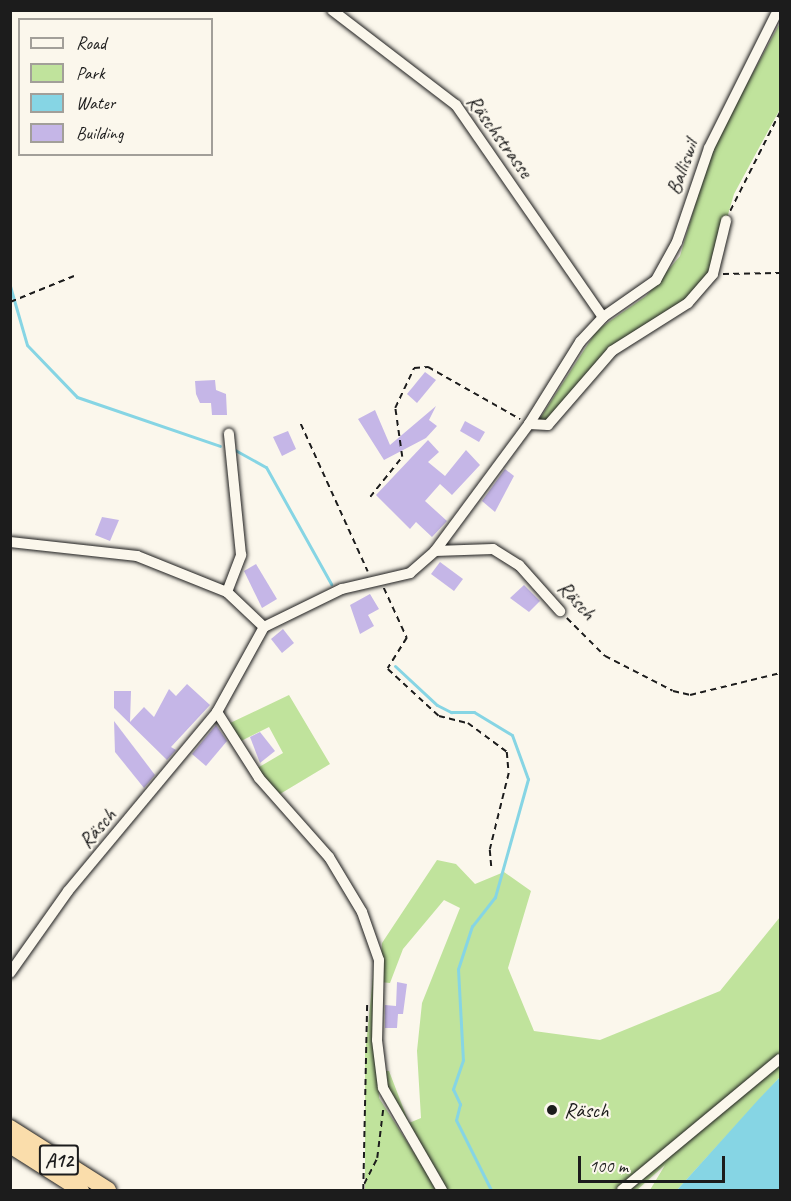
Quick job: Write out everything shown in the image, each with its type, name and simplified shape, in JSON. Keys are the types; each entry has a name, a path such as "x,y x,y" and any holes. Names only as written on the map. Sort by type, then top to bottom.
{"highway":[{"name":"A12","path":"10,1128 108,1191"},
{"name":"A12","path":"10,1145 81,1191"}],"street":[{"name":"Räschstrasse","path":"332,10 456,105 603,317"},
{"name":"Balliswil","path":"435,551 463,507 530,423 563,366 603,317 642,293 670,260 709,148 778,10"},
{"path":"530,423 548,425 612,351 678,313 713,274 726,221"},
{"path":"227,592 241,555 229,434"},
{"path":"10,542 137,555 227,592 264,627 342,589 377,583 410,573 435,551"},
{"name":"Räsch","path":"435,551 494,549 519,566 560,611"},
{"name":"Räsch","path":"10,973 68,891 217,712 264,627"},
{"path":"217,712 259,778 330,857 362,912 379,960 377,1040 387,1098 442,1191"},
{"path":"622,1191 780,1059"}],"path":[{"path":"726,221 780,112"},
{"path":"713,274 780,273"},
{"path":"10,302 74,276"},
{"path":"370,497 402,457 395,408 414,368 428,367 503,412 530,423"},
{"path":"301,424 377,583 407,638 388,669 439,716 468,723 507,752 509,773 490,842 492,871"},
{"name":"Räsch","path":"560,611 605,656 690,695 780,672"},
{"path":"363,1191 367,998"},
{"path":"363,1184 377,1158 387,1098"}],"green space":[{"path":"780,23 780,109 734,194 712,270 680,308 626,338 549,420 539,420 597,330 646,296 680,256 712,148"},
{"path":"289,695 330,764 275,797 254,770 283,753 269,727 239,742 228,724"},
{"path":"437,860 456,864 475,884 504,872 531,891 508,968 534,1031 600,1040 720,991 780,917 780,1053 615,1190 447,1190 387,1088 383,1071 389,1071 409,1123 421,1118 417,1051 422,1003 460,908 444,900 403,949 390,983 380,982 382,943"},
{"path":"375,958 379,1098 438,1190 365,1190 365,1054"},
{"path":"780,1064 780,1077 677,1190 650,1190 665,1165 637,1190 627,1190"}],"water":[{"path":"780,1077 780,1190 677,1190 758,1100"}],"building":[{"path":"425,372 436,380 417,403 407,394"},
{"path":"215,380 216,390 226,394 227,415 212,415 211,403 200,403 196,394 195,381"},
{"path":"436,406 429,420 437,426 426,438 384,460 358,419 375,410 390,445"},
{"path":"465,421 485,432 479,442 460,431"},
{"path":"288,431 296,449 282,456 273,437"},
{"path":"428,440 439,452 428,462 445,476 466,450 480,465 452,495 440,484 425,501 447,521 432,537 416,522 410,529 376,495"},
{"path":"505,469 514,476 495,512 482,501"},
{"path":"102,517 119,520 110,541 95,535"},
{"path":"440,562 463,579 454,591 431,574"},
{"path":"256,564 277,599 262,608 244,571"},
{"path":"524,585 540,601 529,612 510,598"},
{"path":"370,594 379,609 368,615 374,626 360,634 350,605"},
{"path":"283,629 294,643 282,653 271,639"},
{"path":"187,684 210,705 171,747 176,750 167,760 114,708 114,691 131,691 130,722 144,707 154,717 169,689 176,696"},
{"path":"114,721 155,775 144,788 115,752"},
{"path":"216,725 227,741 206,766 192,754"},
{"path":"260,732 275,751 260,763 250,737"},
{"path":"397,982 407,984 403,1014 398,1014 397,1028 385,1028 385,1005 396,1006"}],"waterway":[{"path":"10,286 27,345 77,397 220,446"},
{"path":"235,450 266,467 331,584"},
{"path":"395,666 437,705 451,712 474,712 512,735 528,779 495,897 472,926 458,969 463,1060 453,1089 460,1104 456,1120 491,1190"}],"place":[{"name":"Räsch","path":"552,1110"}]}
